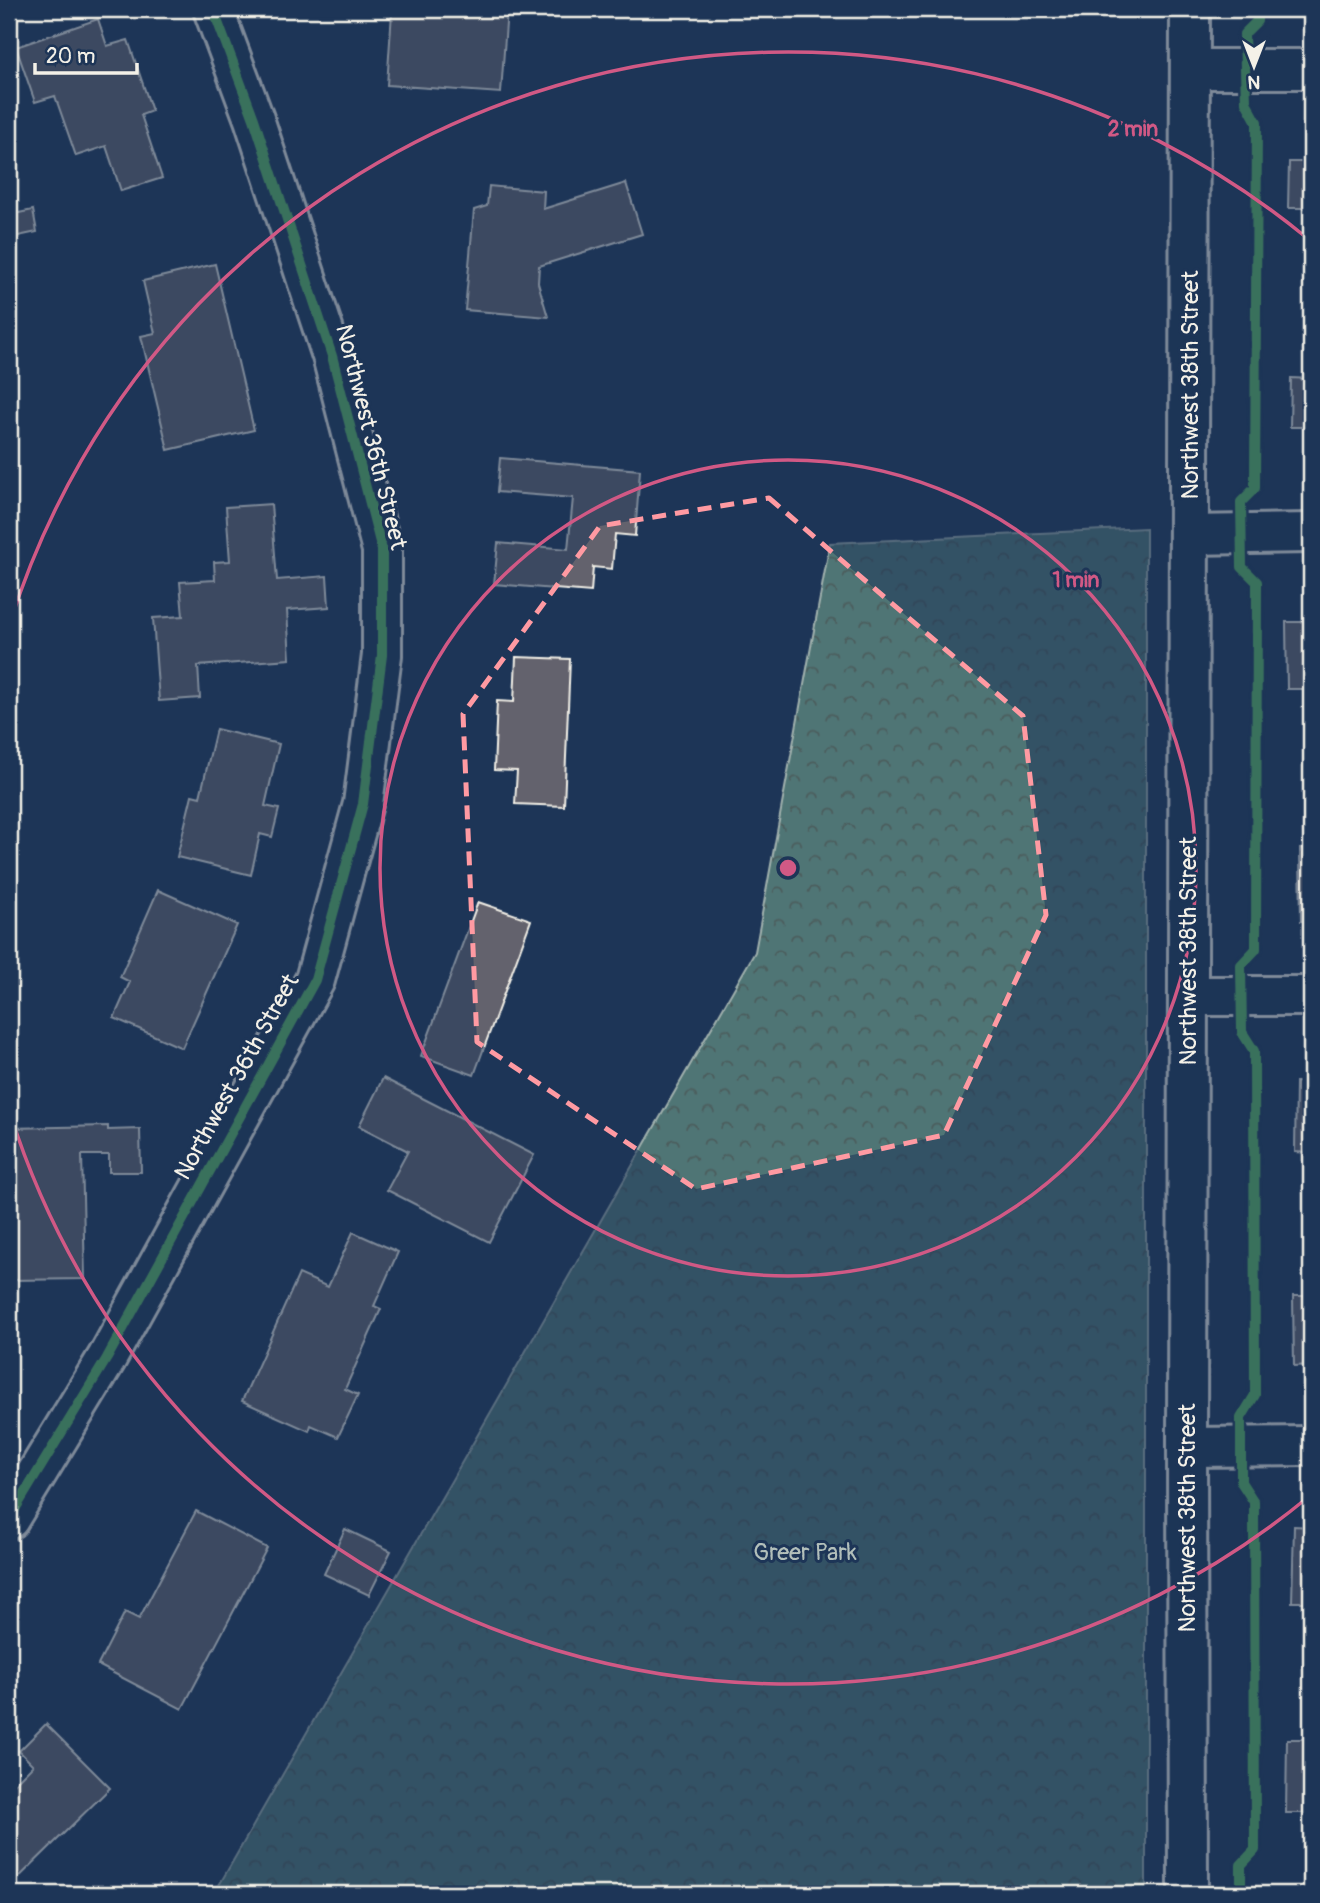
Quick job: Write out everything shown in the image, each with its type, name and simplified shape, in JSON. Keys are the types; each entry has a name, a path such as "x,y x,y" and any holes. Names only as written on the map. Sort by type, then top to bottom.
{"street":[{"name":"Northwest 36th Street","path":"9,1519 107,1358 315,980 363,804 382,655 382,550 332,356 254,119 213,9"},
{"name":"Northwest 38th Street","path":"1188,1894 1190,9"},
{"path":"1190,69 1311,69"},
{"path":"1190,535 1311,533"},
{"path":"1188,996 1311,996"},
{"path":"1187,1447 1311,1446"}],"highlighted area":[{"path":"769,498 1023,716 1046,915 944,1135 696,1189 477,1042 463,714 600,526"}],"green space":[{"name":"Greer Park","path":"1146,528 1146,1894 214,1894 755,952 830,543"}],"building":[{"path":"450,9 507,9 501,93 387,85 392,12 449,16"},
{"path":"98,19 107,46 128,40 152,111 141,115 162,178 121,191 106,146 76,156 55,96 35,102 16,47"},
{"path":"1289,162 1311,162 1311,208 1288,208"},
{"path":"626,183 642,234 539,266 538,283 548,317 465,310 474,210 487,206 489,186 544,191 543,209"},
{"path":"33,210 37,232 9,238 9,215"},
{"path":"215,264 254,430 168,450 141,336 155,333 143,281"},
{"path":"1291,378 1311,379 1311,427 1290,427"},
{"path":"500,458 640,470 635,536 615,534 612,569 593,567 591,592 494,584 498,543 568,549 573,498 497,492"},
{"path":"271,504 277,580 327,576 329,607 287,610 290,659 198,666 200,698 159,701 153,618 183,616 180,582 215,580 214,562 230,561 226,507"},
{"path":"1286,622 1311,622 1311,689 1287,689"},
{"path":"516,657 570,659 564,806 515,804 517,771 494,770 497,701 514,702"},
{"path":"216,729 279,744 265,806 279,809 272,837 260,834 251,875 177,857 192,795 200,797"},
{"path":"1311,848 1311,921 1301,921 1300,849"},
{"path":"158,890 237,925 182,1048 114,1018 130,982 120,977"},
{"path":"478,902 531,920 474,1075 421,1056"},
{"path":"383,1078 534,1155 489,1242 387,1190 408,1151 359,1126"},
{"path":"1296,1082 1311,1083 1311,1153 1295,1152"},
{"path":"108,1126 108,1130 140,1129 141,1172 109,1172 109,1155 82,1155 85,1279 10,1280 9,1128"},
{"path":"353,1232 398,1252 374,1306 381,1309 345,1389 358,1395 338,1437 311,1425 309,1431 242,1401 299,1274 328,1287"},
{"path":"1293,1296 1311,1296 1311,1365 1294,1366"},
{"path":"196,1511 267,1548 182,1709 98,1665 125,1612 139,1619"},
{"path":"1294,1526 1311,1527 1311,1602 1292,1602"},
{"path":"345,1529 391,1551 369,1595 324,1574"},
{"path":"46,1724 110,1788 9,1887 9,1789 33,1765 19,1751"},
{"path":"1287,1739 1311,1739 1311,1813 1286,1813"}],"cycle path":[{"path":"9,1519 107,1358 315,980 363,804 382,655 382,550 332,356 254,119 213,9"},
{"path":"1241,1894 1241,1865 1255,1850 1254,1502 1241,1482 1241,1418 1255,1395 1254,1051 1242,1032 1241,965 1256,949 1257,582 1242,567 1241,502 1255,488 1257,122 1246,102 1244,34 1257,21 1257,9"}]}
